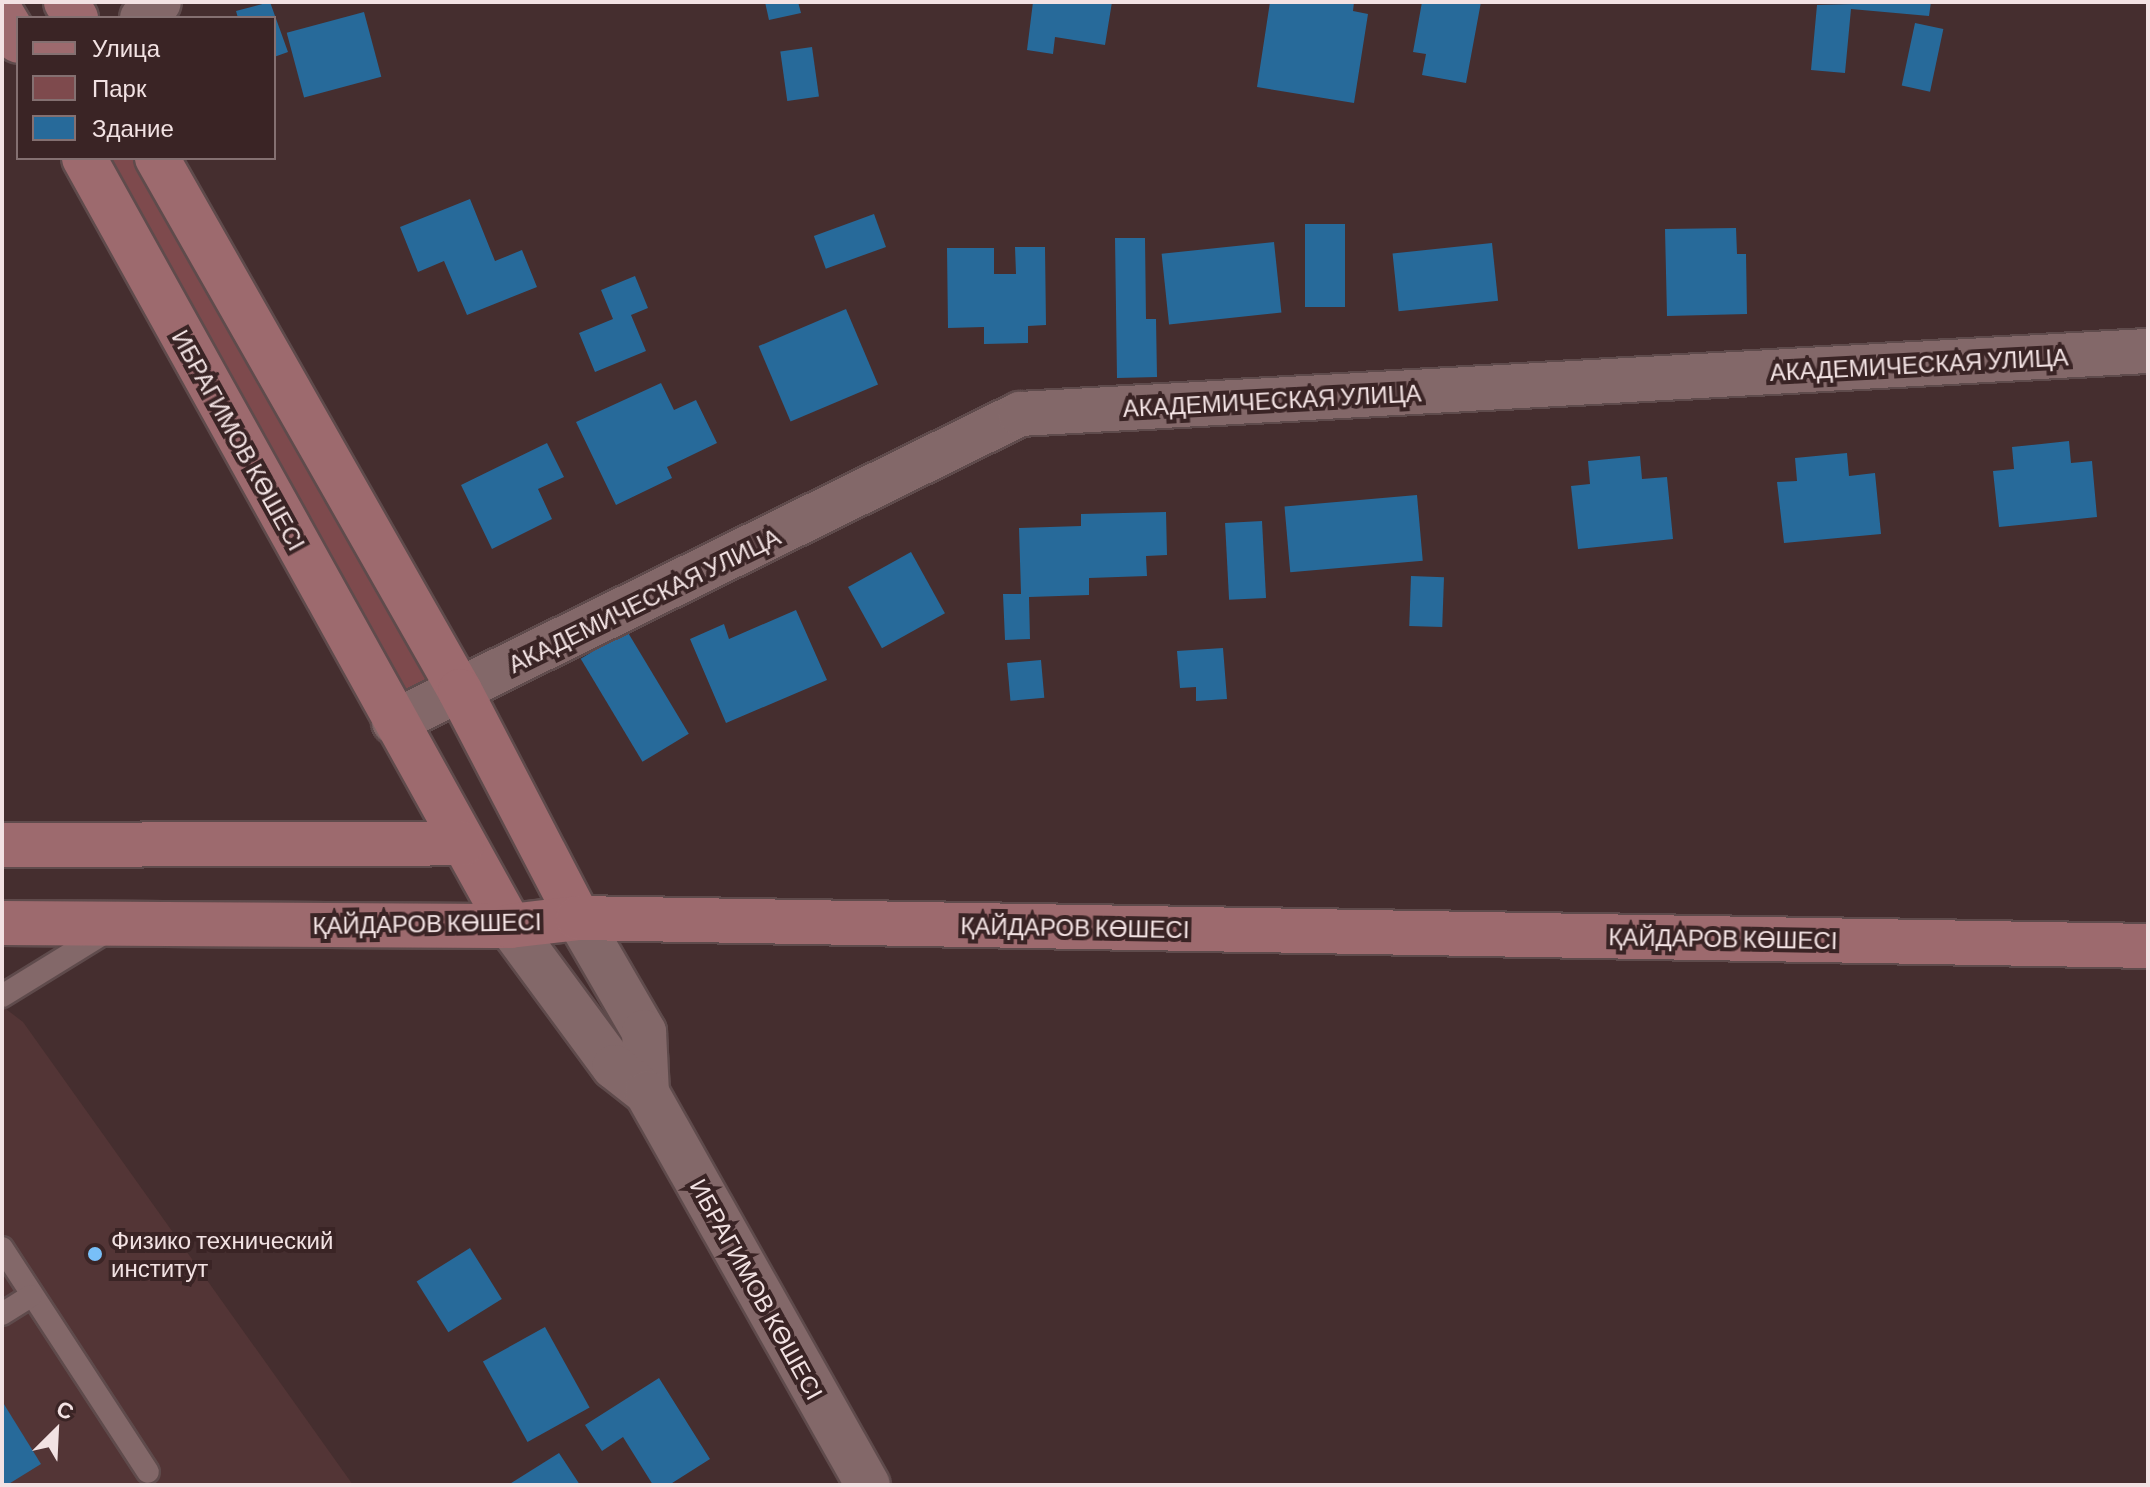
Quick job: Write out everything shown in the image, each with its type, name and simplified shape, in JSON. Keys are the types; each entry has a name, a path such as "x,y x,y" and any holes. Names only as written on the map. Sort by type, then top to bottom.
{"street":[{"path":"144,16 159,2"},
{"path":"2,14 16,38"},
{"name":"ИБРАГИМОВ КӨШЕСІ","path":"85,160 394,722 510,926 614,1067 647,1093 868,1485"},
{"name":"ИБРАГИМОВ КӨШЕСІ","path":"158,160 460,691 578,918 644,1032 647,1093"},
{"name":"АКАДЕМИЧЕСКАЯ УЛИЦА","path":"460,691 1020,414 2148,351"},
{"path":"394,722 460,691"},
{"path":"2,845 462,843"},
{"name":"ҚАЙДАРОВ КӨШЕСІ","path":"2,923 510,926 578,918 2148,946"}],"lane":[{"path":"2,996 122,923"},
{"path":"2,1248 148,1472"},
{"path":"2,1314 31,1296"}],"shaded area":[{"name":"Физико технический институт","path":"2,1006 23,1022 353,1485 2,1485"}],"green space":[{"path":"92,160 151,160 455,690 414,711"}],"building":[{"path":"270,2 275,16 237,16 236,11"},
{"path":"765,2 798,2 801,13 769,20"},
{"path":"1033,2 1112,2 1105,45 1055,37 1053,54 1027,50"},
{"path":"1270,2 1354,2 1353,11 1368,14 1354,103 1257,87"},
{"path":"1422,2 1481,2 1466,83 1422,75 1426,54 1413,52"},
{"path":"1931,2 1929,16 1851,9 1845,73 1811,70 1817,5"},
{"path":"364,12 381,77 304,97 287,33"},
{"path":"276,19 288,52 276,56"},
{"path":"1915,23 1943,29 1930,92 1902,86"},
{"path":"812,47 819,97 787,101 780,51"},
{"path":"470,199 495,261 522,250 537,287 467,315 444,261 418,272 400,227"},
{"path":"874,214 886,247 826,269 814,236"},
{"path":"1305,224 1345,224 1345,307 1305,307"},
{"path":"1736,228 1737,254 1746,254 1747,314 1667,316 1665,229"},
{"path":"1115,238 1145,238 1146,319 1156,319 1157,377 1117,378"},
{"path":"1274,242 1281,313 1169,324 1162,254"},
{"path":"1492,243 1498,301 1399,311 1393,253"},
{"path":"1015,247 1045,247 1046,325 1028,326 1028,343 984,344 984,327 948,328 947,248 994,248 994,274 1016,274"},
{"path":"635,276 648,308 631,315 646,351 595,372 579,333 613,319 601,290"},
{"path":"846,309 878,384 791,422 759,346"},
{"path":"661,383 674,410 696,400 717,443 667,467 672,478 616,505 576,422"},
{"path":"2069,441 2071,463 2092,461 2097,517 1999,527 1993,471 2014,469 2012,447"},
{"path":"547,443 564,477 538,489 552,519 492,549 461,485"},
{"path":"1847,453 1849,476 1875,473 1881,534 1784,543 1777,482 1797,481 1795,458"},
{"path":"1640,456 1642,479 1667,477 1673,539 1578,549 1571,486 1590,484 1588,461"},
{"path":"1417,495 1423,561 1290,572 1285,507"},
{"path":"1166,512 1167,555 1146,556 1147,576 1089,578 1089,595 1029,597 1030,639 1005,640 1003,594 1021,594 1019,528 1081,526 1081,514"},
{"path":"1262,521 1266,598 1229,600 1225,523"},
{"path":"911,552 945,613 882,648 848,587"},
{"path":"1411,576 1444,577 1442,627 1409,626"},
{"path":"796,610 827,680 726,723 690,639 724,624 729,639"},
{"path":"627,631 689,734 643,762 581,659"},
{"path":"1223,648 1227,699 1196,701 1196,687 1180,688 1177,651"},
{"path":"1041,660 1044,698 1010,701 1007,663"},
{"path":"470,1248 502,1299 448,1332 417,1281"},
{"path":"545,1327 590,1407 528,1442 483,1361"},
{"path":"659,1378 710,1459 669,1485 653,1485 623,1437 602,1451 585,1425"},
{"path":"2,1401 41,1464 7,1485 2,1485"},
{"path":"559,1453 580,1485 508,1485"}],"place":[{"name":"Физико технический институт","path":"95,1254"}]}
